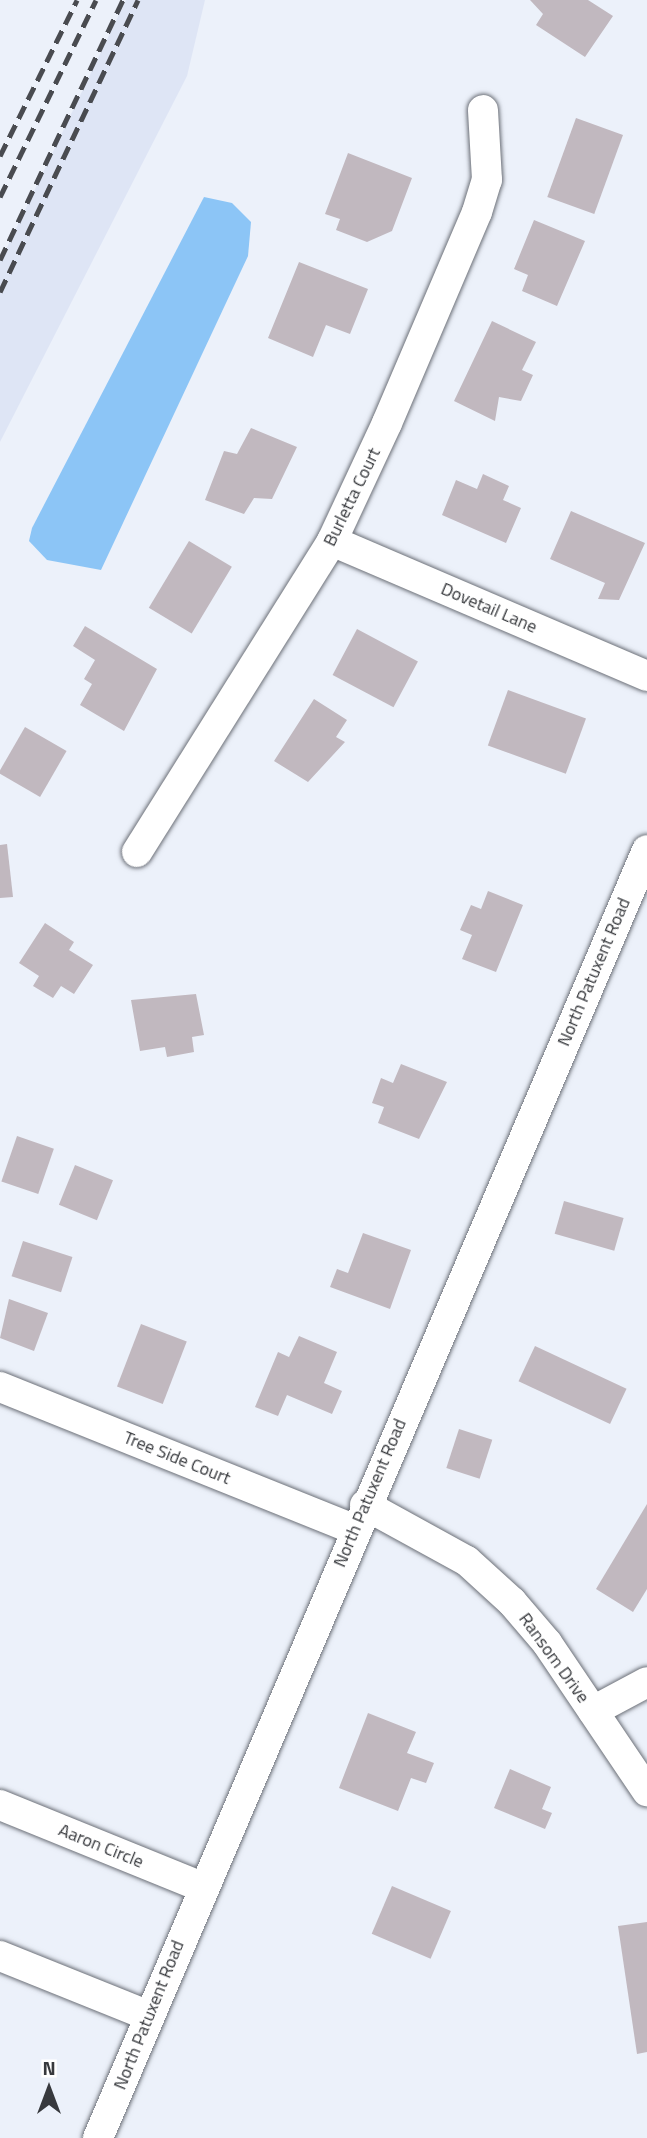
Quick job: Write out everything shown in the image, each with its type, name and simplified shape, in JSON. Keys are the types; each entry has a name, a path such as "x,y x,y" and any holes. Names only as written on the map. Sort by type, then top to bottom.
{"street":[{"name":"Burletta Court","path":"137,852 332,541 477,212 487,180 483,110"},
{"name":"Dovetail Lane","path":"332,541 647,676"},
{"name":"North Patuxent Road","path":"98,2138 359,1517 647,849"},
{"name":"Tree Side Court","path":"0,1387 359,1517"},
{"name":"Ransom Drive","path":"359,1517 467,1561 547,1643 647,1791"},
{"path":"593,1711 647,1682"},
{"name":"Aaron Circle","path":"0,1805 202,1887"},
{"path":"0,1956 149,2016"}],"shaded area":[{"path":"126,0 205,0 187,76 0,442 0,262"}],"water":[{"path":"204,197 232,203 251,222 248,256 101,570 47,560 29,541 32,528"}],"building":[{"path":"530,0 588,0 613,16 585,57 536,25 543,14"},
{"path":"576,118 623,135 594,214 547,197"},
{"path":"348,153 412,178 392,231 367,242 336,230 340,219 325,214"},
{"path":"534,220 585,241 557,306 522,291 528,275 514,269"},
{"path":"299,262 368,289 350,334 326,325 313,357 268,338"},
{"path":"492,321 536,342 522,370 533,375 521,401 499,397 495,421 454,401"},
{"path":"251,428 297,447 272,499 254,498 244,514 205,500 224,451 237,454"},
{"path":"483,474 509,486 503,500 521,508 506,543 442,515 456,480 477,489"},
{"path":"571,511 645,543 619,600 598,599 605,583 550,559"},
{"path":"189,541 232,567 192,634 149,608"},
{"path":"85,626 157,669 124,731 80,705 92,684 84,679 95,660 73,646"},
{"path":"357,629 418,661 394,707 333,675"},
{"path":"508,690 586,718 566,774 488,745"},
{"path":"314,699 347,720 336,737 345,742 308,782 274,761"},
{"path":"25,727 67,751 40,797 0,774"},
{"path":"7,844 13,897 0,898 0,845"},
{"path":"488,891 523,905 496,972 462,959 472,935 460,930 471,905 481,909"},
{"path":"45,923 74,942 69,950 93,965 74,994 61,986 53,998 33,986 39,976 19,963"},
{"path":"196,994 204,1035 192,1037 194,1052 167,1057 165,1047 140,1051 131,1000"},
{"path":"401,1064 447,1082 419,1139 378,1123 384,1107 372,1103 381,1078 393,1083"},
{"path":"17,1136 54,1149 38,1194 1,1181"},
{"path":"75,1165 113,1180 97,1220 59,1205"},
{"path":"564,1201 624,1218 614,1251 555,1234"},
{"path":"363,1233 411,1250 390,1309 330,1287 337,1269 348,1273"},
{"path":"23,1241 72,1257 61,1292 12,1276"},
{"path":"9,1299 48,1313 34,1351 0,1338"},
{"path":"141,1324 187,1342 163,1404 117,1387"},
{"path":"299,1336 337,1352 324,1383 342,1391 332,1414 287,1395 278,1416 255,1407 278,1352 289,1357"},
{"path":"535,1346 627,1389 610,1424 519,1381"},
{"path":"459,1429 492,1440 480,1479 446,1468"},
{"path":"647,1504 647,1589 633,1612 596,1589"},
{"path":"368,1713 416,1732 407,1753 434,1763 426,1783 411,1778 398,1811 339,1788"},
{"path":"510,1769 551,1787 542,1809 552,1813 545,1829 494,1808"},
{"path":"392,1886 451,1911 431,1959 372,1934"},
{"path":"647,1922 647,2052 637,2054 618,1926"}],"railway":[{"path":"0,156 77,0"},
{"path":"0,197 96,0"},
{"path":"0,260 123,0"},
{"path":"0,292 138,0"}]}
